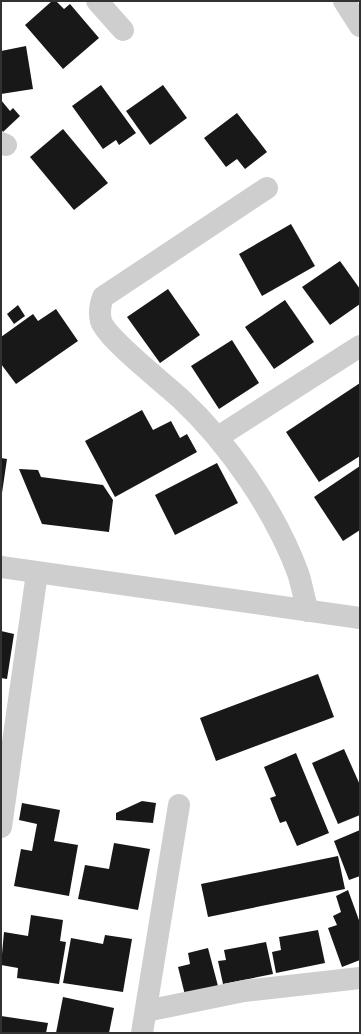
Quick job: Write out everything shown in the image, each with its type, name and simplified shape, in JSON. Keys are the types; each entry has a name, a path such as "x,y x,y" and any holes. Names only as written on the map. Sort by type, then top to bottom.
{"street":[{"path":"97,1 123,30"},
{"path":"344,1 360,26"},
{"path":"267,188 103,297 100,305 101,321 106,330 123,347 181,399 218,437 236,460 264,506 287,549 298,574 308,611"},
{"path":"218,437 360,346"},
{"path":"1,567 360,618"},
{"path":"1,827 37,573"},
{"path":"142,1033 179,805"},
{"path":"146,1011 244,991 360,978"}],"building":[{"path":"52,1 56,1 64,9 70,4 99,38 63,69 25,25"},
{"path":"26,46 33,89 1,94 1,51"},
{"path":"101,85 136,133 119,145 116,140 103,149 72,106"},
{"path":"163,85 187,118 150,145 126,111"},
{"path":"1,100 10,111 13,108 20,116 3,132 1,129"},
{"path":"237,113 267,152 245,169 237,159 226,167 204,138"},
{"path":"63,129 108,183 74,210 30,157"},
{"path":"291,224 315,266 262,296 239,254"},
{"path":"340,261 360,289 360,304 330,325 302,287"},
{"path":"168,289 200,335 160,363 127,317"},
{"path":"285,300 314,342 274,369 245,327"},
{"path":"18,305 25,316 14,324 7,314"},
{"path":"56,309 78,341 16,384 1,364 1,337 33,314 38,321"},
{"path":"232,340 259,383 219,409 191,366"},
{"path":"360,383 360,456 319,482 286,432"},
{"path":"142,410 153,430 171,421 180,438 187,434 197,452 115,497 85,441"},
{"path":"1,458 7,459 2,493 1,493"},
{"path":"217,463 238,503 175,535 155,495"},
{"path":"360,466 360,530 343,541 314,497"},
{"path":"19,469 38,470 41,477 103,485 113,500 109,532 42,524"},
{"path":"1,631 14,634 7,679 1,678"},
{"path":"318,674 334,717 216,761 200,718"},
{"path":"344,749 360,785 360,815 338,824 312,763"},
{"path":"296,753 329,833 297,846 286,821 280,823 270,798 276,796 264,767"},
{"path":"142,801 156,803 153,823 116,820 116,813"},
{"path":"22,803 60,810 54,841 78,845 69,896 14,886 21,849 32,851 37,824 19,820"},
{"path":"360,830 360,876 349,880 334,841"},
{"path":"114,843 150,849 138,910 78,899 85,865 109,869"},
{"path":"338,856 345,889 208,917 201,884"},
{"path":"348,890 360,923 360,960 342,967 328,928 337,925 333,916 341,912 336,896"},
{"path":"31,915 63,920 60,941 66,942 59,984 17,978 18,968 1,965 4,932 28,936"},
{"path":"318,930 325,963 276,973 272,952 281,950 279,937"},
{"path":"105,935 132,939 123,992 63,983 71,938 103,944"},
{"path":"266,942 273,974 223,984 218,961 226,960 224,950"},
{"path":"208,948 218,986 185,995 178,967 190,964 188,953"},
{"path":"63,997 114,1008 109,1033 56,1033"},
{"path":"1,1016 48,1023 46,1033 1,1033"}]}
